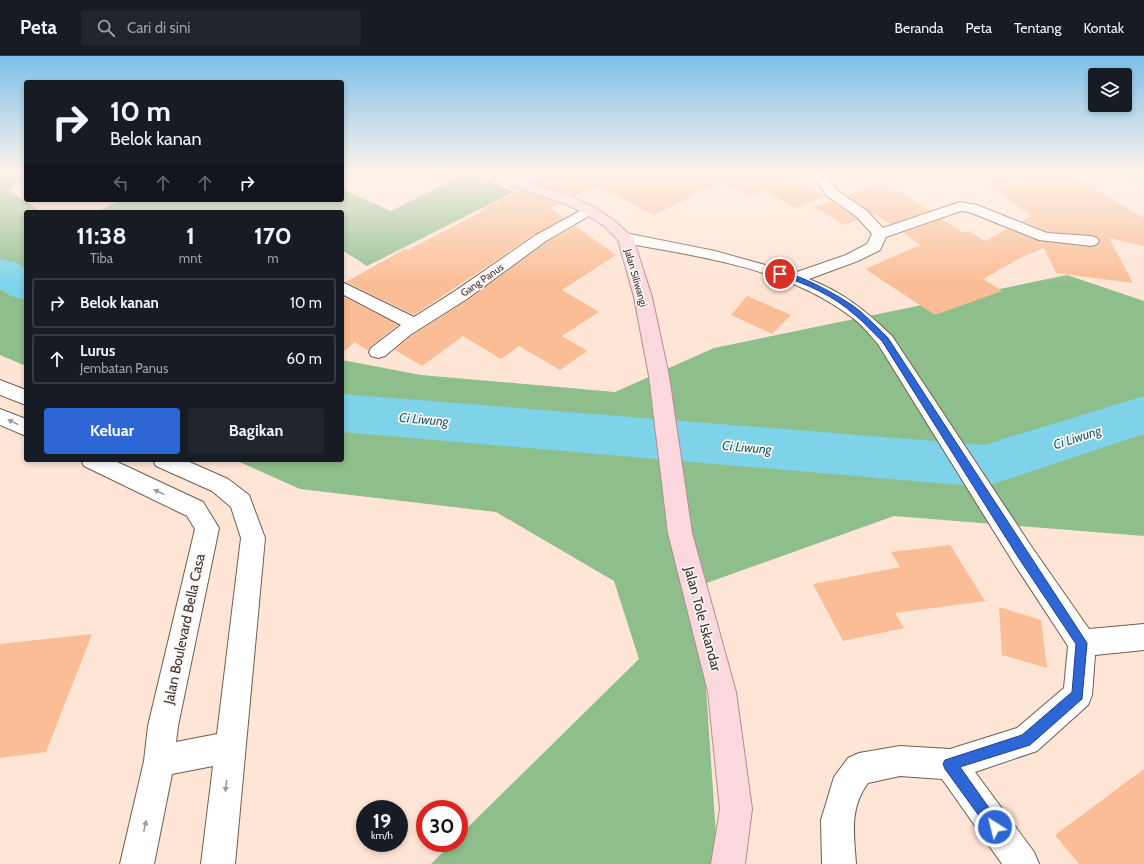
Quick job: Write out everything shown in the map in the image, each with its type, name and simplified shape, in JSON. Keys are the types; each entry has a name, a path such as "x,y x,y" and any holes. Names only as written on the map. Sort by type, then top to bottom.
{"main road":[{"name":"Jalan Siliwangi","path":"589,210 609,223 625,238 643,297 660,376"},
{"name":"Jalan Tole Iskandar","path":"660,376 680,533 722,692 736,809 728,864"}],"street":[{"name":"Gang Panus","path":"378,352 404,331 462,295 541,238 589,210"},
{"path":"856,210 880,234"},
{"path":"795,278 852,258 874,247 880,234 949,210"},
{"path":"976,210 1044,237 1091,241"},
{"path":"625,238 703,253 795,278 825,292 857,312 885,340 903,366 1022,554 1082,643 1078,695 1026,740 950,764 900,761 859,769 844,788 837,820 840,864"},
{"path":"344,288 415,325"},
{"path":"0,386 24,397"},
{"path":"0,416 24,427"},
{"path":"96,462 195,509 220,485"},
{"path":"168,462 220,485 242,502 253,538 218,864"},
{"name":"Jalan Boulevard Bella Casa","path":"138,864 159,761 163,726 207,528 195,509"},
{"path":"1082,643 1144,637"},
{"path":"159,761 230,747"},
{"path":"950,764 1022,864"}],"green space":[{"path":"0,210 38,210 24,210 24,365 0,355"},
{"path":"100,210 388,210 391,211 394,210 479,210 367,266 344,251 344,210"},
{"path":"1067,275 1144,301 1144,536 894,516 687,590 704,658 718,864 431,864 443,852 468,852 468,827 639,659 614,581 496,512 300,489 239,462 344,462 344,360 421,375 615,392 714,348"}],"building":[{"path":"485,210 552,210 564,218 535,234 414,315 346,282 405,249 408,250"},
{"path":"644,210 665,210 654,215"},
{"path":"819,210 844,210 858,220 844,225"},
{"path":"865,210 927,210 929,211 890,224 875,214 872,215"},
{"path":"1022,210 1130,210 1144,218 1144,246 1109,238 1133,283 1056,273 1044,248 1020,258 983,279 1002,291 935,315 865,269 920,245 903,233 942,219 963,233 968,231 986,241 1007,229 1039,241 1091,247 1097,245 1100,240 1091,235 1047,232 1022,221 1031,216"},
{"path":"575,226 616,255 562,290 599,312 562,336 587,351 560,370 519,346 501,359 463,336 422,366 395,350 411,336 468,300 547,242"},
{"path":"747,296 791,315 772,334 731,315"},
{"path":"344,297 398,325 370,347 368,351 355,342 344,351"},
{"path":"950,545 985,601 895,613 904,628 843,641 813,584 900,567 891,552"},
{"path":"999,607 1041,620 1047,668 1002,655"},
{"path":"92,634 46,752 0,758 0,644"},
{"path":"1144,769 1144,864 1079,864 1055,835"}],"waterway":[{"name":"Ci Liwung","path":"0,271 24,286"},
{"name":"Ci Liwung","path":"344,413 984,466 1144,415"}],"route":[{"path":"780,274 795,278 825,292 857,312 885,340 1022,554 1082,643 1078,695 1026,740 950,764 995,827"}]}
